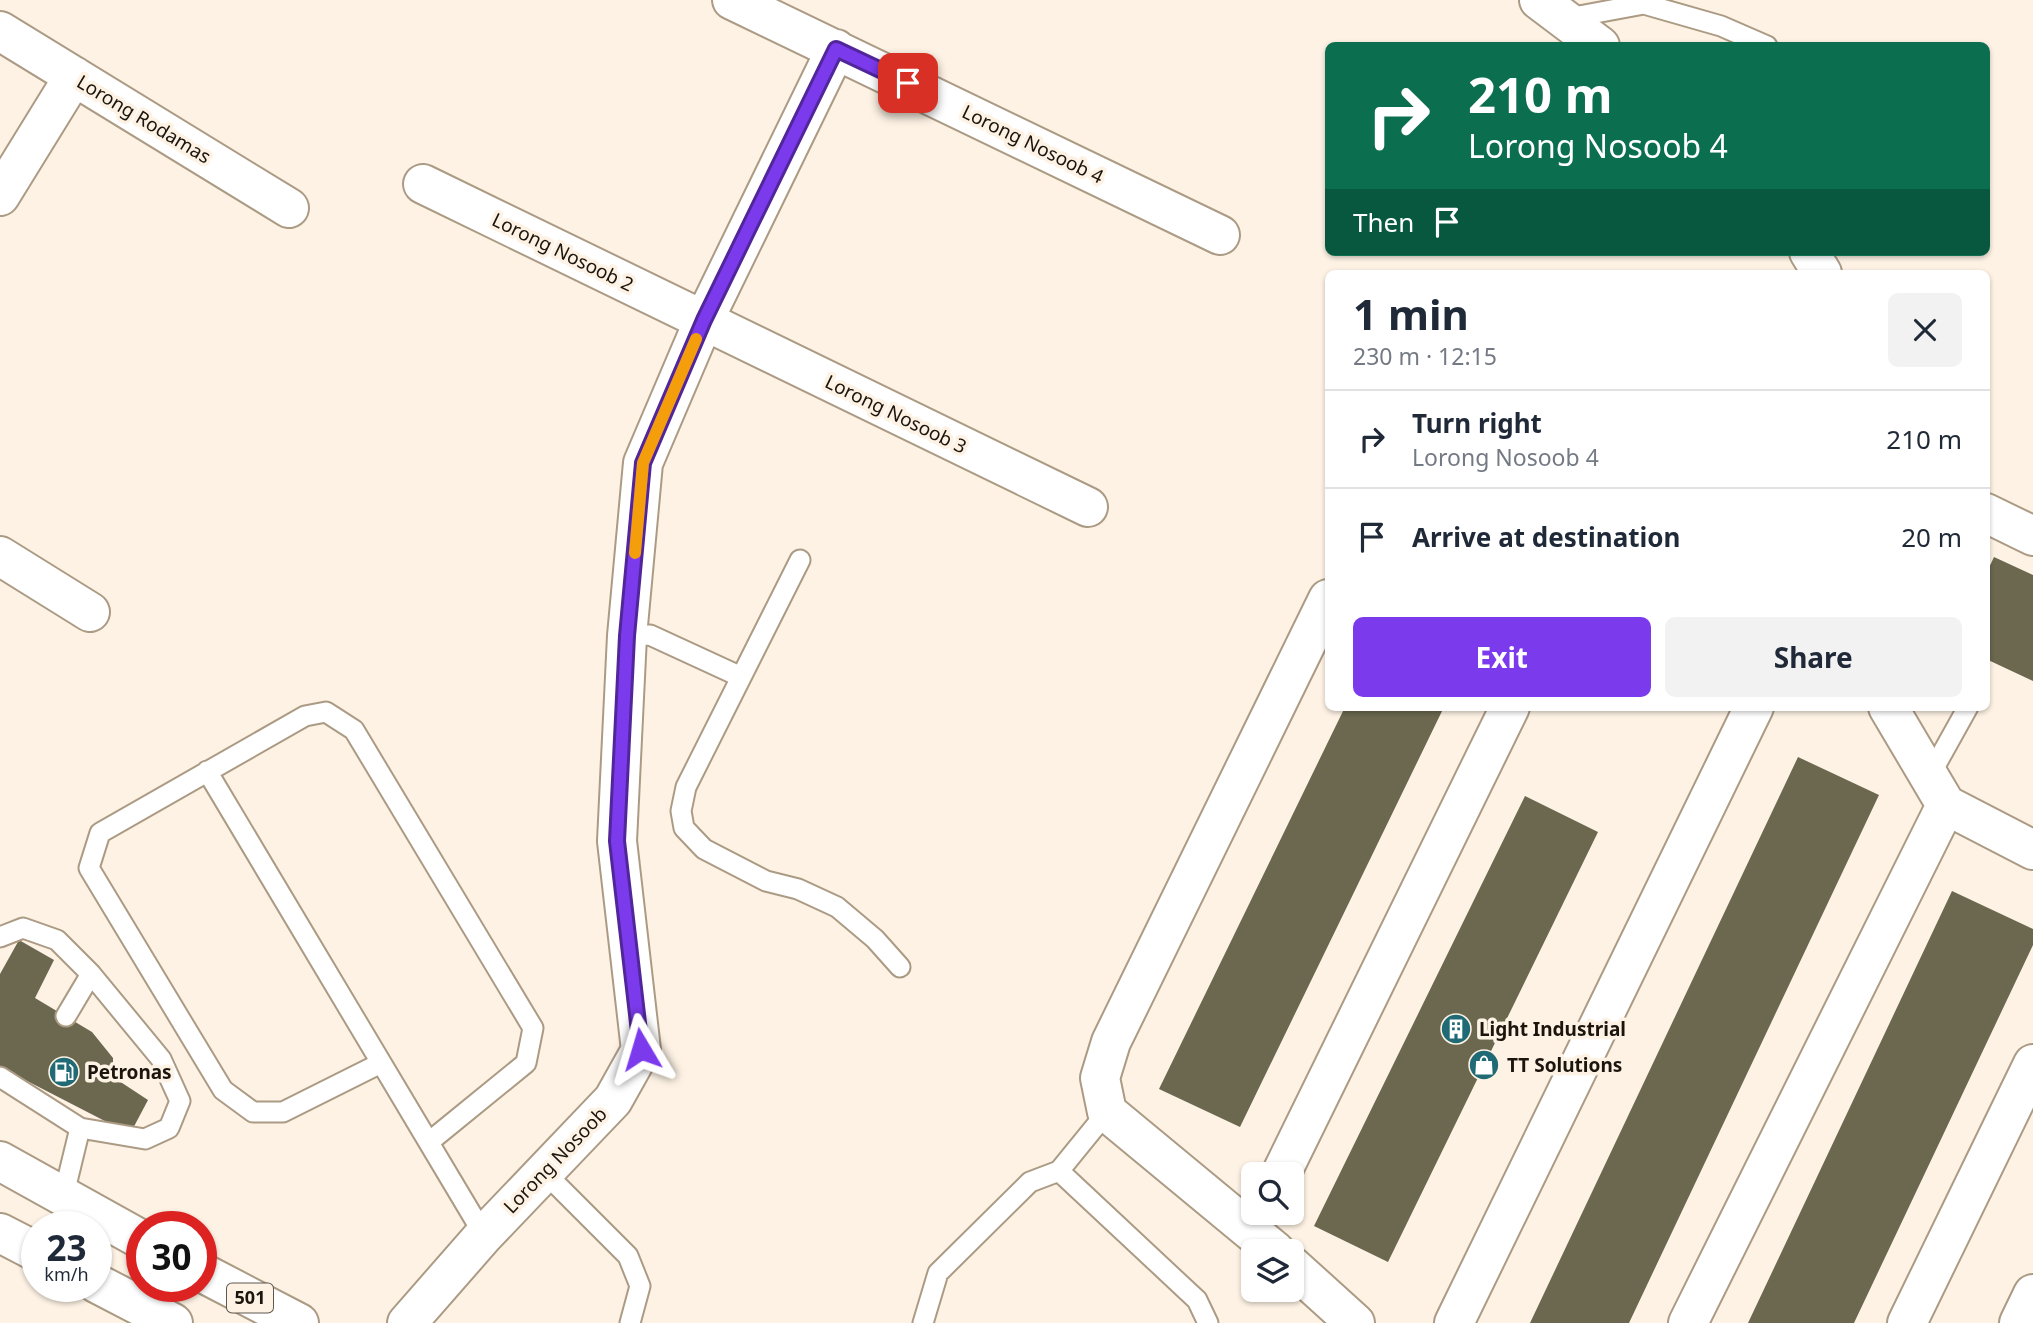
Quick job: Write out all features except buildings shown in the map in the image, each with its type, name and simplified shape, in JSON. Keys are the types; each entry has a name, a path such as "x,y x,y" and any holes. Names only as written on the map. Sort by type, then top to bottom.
{"street":[{"name":"Lorong Nosoob 4","path":"732,0 1220,235"},
{"path":"1550,9 1595,42"},
{"name":"Lorong Rodamas","path":"0,31 289,208"},
{"name":"Lorong Nosoob","path":"407,1323 484,1235 613,1100 641,1049 617,841 627,636 643,463 704,320 836,49"},
{"path":"0,197 74,76"},
{"name":"Lorong Nosoob 2","path":"423,184 704,320"},
{"name":"Lorong Nosoob 3","path":"704,320 1088,507"},
{"path":"1990,515 2033,536"},
{"path":"0,556 90,612"},
{"path":"1264,1232 1107,1112 1100,1078 1111,1042 1325,605"},
{"path":"1287,1162 1508,711"},
{"path":"1454,1323 1752,711"},
{"path":"1890,711 1938,791 2033,850"},
{"path":"1688,1323 1938,791"},
{"path":"1908,1323 2033,1064"},
{"path":"0,1161 126,1231"},
{"path":"0,1233 21,1244"},
{"path":"1304,1277 1355,1323"},
{"name":"501","path":"217,1280 299,1323"},
{"path":"112,1291 173,1323"},
{"path":"2019,1323 2033,1294"}],"lane":[{"path":"1550,9 1644,4 1721,26 1758,42"},
{"path":"800,560 686,787 681,811 684,828 704,849 741,869 837,906 875,939 900,967"},
{"path":"627,636 650,635 739,677"},
{"path":"1938,791 1967,711"},
{"path":"381,1063 283,1112 253,1112 223,1090 89,868 100,834 305,716 326,712 354,730 533,1028 526,1063 429,1142"},
{"path":"207,771 484,1235"},
{"path":"0,937 23,928 57,940 91,974 161,1059 180,1101 169,1128 145,1139 80,1128 26,1088 0,1077"},
{"path":"66,1016 91,974"},
{"path":"923,1323 939,1273 1030,1182 1059,1171 1107,1112"},
{"path":"63,1198 80,1128"},
{"path":"1059,1171 1197,1300 1208,1323"},
{"path":"544,1172 628,1256 639,1286 630,1323"}],"slow traffic":[{"path":"635,553 643,463 696,339"}],"place":[{"name":"Light Industrial","path":"1456,1029"},
{"name":"TT Solutions","path":"1484,1065"},
{"name":"Petronas","path":"64,1072"}],"route":[{"path":"641,1049 617,841 627,636 643,463 704,320 836,49 908,83"}]}
